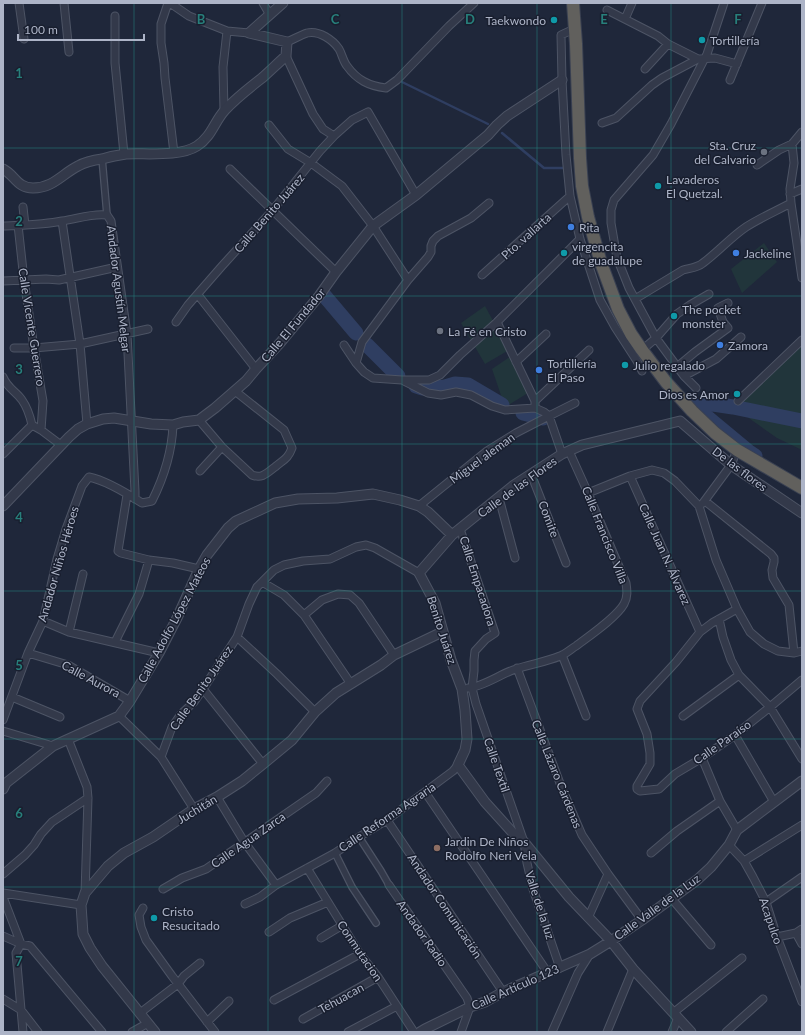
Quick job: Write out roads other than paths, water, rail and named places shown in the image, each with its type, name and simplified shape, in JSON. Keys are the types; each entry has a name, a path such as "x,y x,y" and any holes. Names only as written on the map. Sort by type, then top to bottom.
{"highway":[{"path":"573,3 582,186 588,217 601,264 618,309 631,334 642,350 666,382 692,411 715,433 737,450 802,488"}],"street":[{"path":"19,3 24,39"},
{"path":"64,3 68,52"},
{"path":"174,153 161,43 161,24 169,3 189,16 226,31 287,42 308,33 322,34 339,49 346,65 364,82 375,87 386,88 474,3"},
{"path":"263,3 270,15"},
{"path":"249,34 283,3"},
{"path":"624,19 632,3"},
{"path":"696,388 684,376 656,338 629,288 617,258 610,210 614,200 653,155 671,124 702,59 724,3"},
{"path":"730,80 762,3"},
{"path":"607,10 658,36 668,44 702,59"},
{"path":"115,16 115,63 124,154"},
{"path":"574,29 560,36 566,156 570,196 580,239 600,300 642,371"},
{"path":"224,111 223,67 226,31"},
{"path":"287,42 286,56 313,114 323,129 334,136"},
{"path":"645,69 668,44"},
{"path":"3,169 11,174 17,182 24,186 32,188 44,187 59,179 79,165 102,158 124,154 174,153 195,147 206,140 224,111 286,56"},
{"path":"602,122 616,118 652,85 662,78 702,59 715,58 737,64"},
{"name":"Calle El Fundador","path":"3,506 78,429 87,424 102,419 114,418 152,424 173,425 199,420 246,381 256,368 280,343 319,296 372,226 416,195 488,135 502,120 562,80"},
{"name":"Calle Benito Juárez","path":"176,322 188,305 272,211 320,151 352,120 368,112 416,195"},
{"path":"269,125 288,149 311,163 342,186 372,226 408,280"},
{"path":"757,165 779,150 792,144 802,132"},
{"path":"792,144 794,163 790,203 802,278"},
{"name":"Andador Agustín Melgar","path":"102,158 107,215 111,221 127,334 135,499"},
{"path":"230,169 336,272"},
{"path":"790,194 802,189"},
{"name":"Pto. vallarta","path":"482,275 570,196"},
{"path":"356,363 362,342 408,280 428,257 431,252 433,241 438,236 471,218 489,203"},
{"path":"635,299 683,270 703,264 746,227 790,203"},
{"name":"Calle Vicente Guerrero","path":"23,207 21,225 24,280 43,401 41,430"},
{"path":"3,226 62,221 99,214 107,215"},
{"path":"62,221 80,344 87,424"},
{"path":"344,345 356,363 364,372 373,378 429,380 440,375 497,322 580,239"},
{"path":"3,281 46,279 59,280 117,267"},
{"path":"642,350 656,338 677,314 709,294"},
{"path":"198,295 256,368"},
{"path":"677,367 728,328 723,322 718,308 728,302"},
{"path":"497,322 535,405 549,416"},
{"path":"14,348 34,348 80,344 148,329"},
{"path":"516,362 546,334"},
{"path":"684,376 716,359 741,337"},
{"path":"738,401 802,340"},
{"path":"402,380 428,393 441,395 456,392 471,395 492,406 505,410 535,405 589,350"},
{"path":"4,382 22,399 29,413 32,424 61,446"},
{"path":"199,420 222,447 252,475 257,477 264,475 283,461 289,455 292,448 284,430 235,391"},
{"name":"Miguel aleman","path":"419,506 487,451 516,433 575,403"},
{"name":"Calle Francisco Villa","path":"462,689 472,688 516,668 562,656 618,612 625,603 627,593 626,583 588,493 565,452 549,416"},
{"name":"Calle de las Flores","path":"419,573 452,535 514,485 565,452 582,445 680,421"},
{"name":"De las flores","path":"680,421 731,465 802,513"},
{"path":"3,454 32,424"},
{"path":"173,425 172,438 165,469 152,501 142,504 127,495 118,551 149,560 199,568"},
{"path":"200,471 222,447"},
{"path":"702,503 731,465 737,450"},
{"path":"588,493 630,476 652,470 664,473 771,554 774,558 772,570 773,578 789,605 794,653"},
{"name":"Comite","path":"531,474 566,563"},
{"name":"Calle Juan N. Álvarez","path":"630,476 700,632"},
{"name":"Andador Niños Héroes","path":"3,720 28,653 43,621 57,559 66,529 82,486 89,477 97,479 127,495"},
{"name":"Calle Adolfo López Mateos","path":"119,716 130,701 159,653 177,618 199,568 228,528 236,521 275,503 298,499 337,498 372,494 419,506 428,512 452,535"},
{"path":"499,498 515,558"},
{"path":"702,503 716,560 736,609 750,632 764,644 778,651 794,653 802,651"},
{"name":"Calle Empacadora","path":"460,529 495,633 486,639 475,651 472,688"},
{"name":"Calle Benito Juárez","path":"160,757 172,727 181,714 194,702 237,637 257,587 274,570 284,565 303,561 330,559 356,547 366,545 375,548 419,573"},
{"path":"114,642 139,594 149,560"},
{"name":"Benito Juárez","path":"419,573 435,603 442,632 462,689"},
{"path":"69,632 83,574"},
{"path":"262,582 284,595 304,615 351,684"},
{"path":"304,615 322,600 338,594 350,595 360,603 394,655"},
{"path":"700,632 736,609"},
{"path":"719,619 723,637 731,660 739,675 770,707 802,759"},
{"path":"43,621 69,632 159,653"},
{"name":"Juchitán","path":"155,1032 102,966 90,948 83,934 81,904 85,893 108,866 124,853 153,837 194,808 217,797 242,781 292,740 315,712 336,693 394,655 442,632"},
{"name":"Calle Paraíso","path":"700,632 676,662 640,701 637,709 647,734 650,753 650,764 637,786 637,789 640,791 659,789 675,774 702,758 735,735 802,680"},
{"path":"237,637 315,712"},
{"name":"Calle Aurora","path":"28,653 68,665 130,701"},
{"path":"562,656 586,716"},
{"name":"Calle Lázaro Cárdenas","path":"516,668 561,786 582,835 608,874 642,920"},
{"path":"683,716 739,675"},
{"name":"Calle Textil","path":"472,688 476,704 524,842"},
{"path":"203,689 263,764"},
{"name":"Calle Reforma Agraria","path":"245,904 260,897 276,885 335,853 387,820 453,771 458,765 465,750 467,739 462,689"},
{"path":"12,697 60,717"},
{"path":"3,789 6,783 53,746 119,716 160,757 194,808"},
{"path":"3,731 53,746"},
{"path":"735,735 774,802"},
{"path":"68,739 87,787 88,798 85,893"},
{"path":"702,758 720,801 737,830"},
{"name":"Calle Valle de la Luz","path":"458,765 484,802 513,833 524,842 569,897 611,941 697,880 711,867 730,845 737,830 802,780"},
{"name":"Calle Agua Zarca","path":"163,889 182,878 206,869 316,793 327,781"},
{"path":"425,792 548,973"},
{"path":"217,797 245,843 276,885"},
{"path":"3,874 25,855 52,822 88,798"},
{"path":"651,853 677,831 720,801"},
{"name":"Andador Comunicación","path":"387,820 503,992"},
{"path":"744,861 802,825"},
{"name":"Andador Radio","path":"358,837 389,885 467,998 470,1007"},
{"name":"Valle de la luz","path":"524,842 533,889 560,968"},
{"name":"Acapulco","path":"730,845 744,861 766,902 777,938 802,1002"},
{"path":"335,853 352,886 376,923"},
{"name":"Conmutacion","path":"307,868 360,954 378,977 414,1032"},
{"path":"588,918 608,874"},
{"path":"766,902 802,877"},
{"path":"3,893 81,904"},
{"path":"3,897 21,944"},
{"path":"672,898 711,945"},
{"path":"269,932 290,918 328,902"},
{"path":"143,908 140,915 141,927 146,940 215,1032"},
{"path":"321,938 343,925"},
{"path":"777,938 799,931 802,944"},
{"path":"3,936 21,944 30,946 102,1032"},
{"path":"611,941 632,969 691,1032"},
{"name":"Calle Artículo 123","path":"420,1032 470,1007 485,1002 503,992 590,954 611,941"},
{"path":"21,944 16,953 23,1032"},
{"path":"274,1000 360,954"},
{"path":"552,1032 578,973 590,954"},
{"path":"672,1032 676,1015 742,958"},
{"path":"140,1013 178,984 184,976 200,963"},
{"path":"607,1032 632,969"},
{"name":"Tehuacan","path":"303,1019 378,977"},
{"path":"3,999 21,1010 38,1032"},
{"path":"726,1032 763,999"},
{"path":"207,1022 229,1002"},
{"path":"348,1032 397,1006"},
{"path":"461,1032 470,1007"},
{"path":"132,1032 148,1023"}],"waterway":[{"path":"402,82 488,124"},
{"path":"502,133 544,168 563,168"},
{"path":"323,294 356,333"},
{"path":"367,345 398,376"},
{"path":"416,386 422,388 445,387 455,384 468,385 502,405"},
{"path":"694,407 713,404 802,421"},
{"path":"696,408 755,456"},
{"path":"523,413 543,418"}],"place":[{"name":"Taekwondo","path":"554,20"},
{"name":"Tortillería","path":"702,40"},
{"name":"Sta. Cruz del Calvario","path":"764,152"},
{"name":"Lavaderos El Quetzal.","path":"658,186"},
{"name":"Rita","path":"571,227"},
{"name":"virgencita de guadalupe","path":"564,253"},
{"name":"Jackeline","path":"736,253"},
{"name":"The pocket monster","path":"674,316"},
{"name":"La Fé en Cristo","path":"440,331"},
{"name":"Zamora","path":"720,345"},
{"name":"Julio regalado","path":"625,365"},
{"name":"Tortillería El Paso","path":"539,370"},
{"name":"Dios es Amor","path":"737,394"},
{"name":"Jardin De Niños Rodolfo Neri Vela","path":"437,848"},
{"name":"Cristo Resucitado","path":"154,918"}]}
